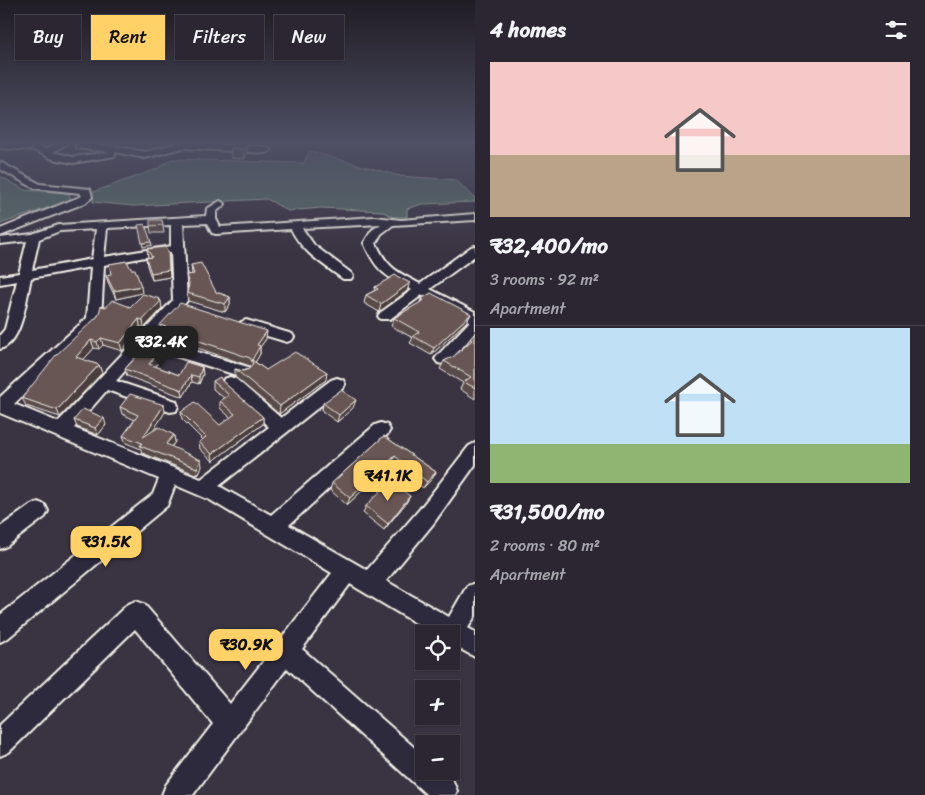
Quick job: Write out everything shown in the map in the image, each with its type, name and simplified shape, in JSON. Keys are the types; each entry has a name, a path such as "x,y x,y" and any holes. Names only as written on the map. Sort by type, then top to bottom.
{"street":[{"path":"0,233 80,201 87,194 86,191 76,189 41,187 24,179"},
{"path":"220,204 211,211 211,219 216,231 375,220 401,223 475,217"},
{"path":"0,241 34,237 59,228 211,219"},
{"path":"61,430 180,302 176,247 177,221"},
{"path":"391,222 376,232 370,243 379,263 395,276 419,290 475,318"},
{"path":"102,225 94,319 1,406 217,494 441,625"},
{"path":"295,225 300,239 308,247 347,276"},
{"path":"0,344 12,330 34,237"},
{"path":"0,280 98,260 176,247"},
{"path":"385,316 475,250"},
{"path":"178,304 196,310"},
{"path":"232,321 287,337"},
{"path":"443,359 475,324"},
{"path":"144,341 243,371"},
{"path":"105,383 170,406"},
{"path":"230,383 281,428"},
{"path":"203,488 337,384"},
{"path":"273,526 381,430"},
{"path":"370,583 473,460"},
{"path":"0,630 160,500 170,474"},
{"path":"0,539 38,511"},
{"path":"176,795 348,570"},
{"path":"457,625 475,594"},
{"path":"0,743 136,612 230,724"},
{"path":"460,636 475,645"},
{"path":"286,651 443,790"}],"green space":[{"path":"0,179 6,179 25,190 69,193 71,200 0,224"},
{"path":"129,179 443,179 456,180 475,198 475,202 422,204 407,209 407,217 393,217 381,211 321,208 288,211 267,199 133,206 93,202 93,192"}],"building":[{"path":"150,220 162,220 163,225 150,226"},
{"path":"145,224 151,242 142,243 138,225"},
{"path":"165,247 168,251 169,270 151,273 146,258 152,257 147,249"},
{"path":"127,261 131,269 135,269 141,286 114,291 106,275 111,274 109,264"},
{"path":"201,263 216,292 230,297 225,304 187,293 189,284 186,275 194,274 191,265"},
{"path":"395,275 410,283 381,304 366,295 378,289 375,287"},
{"path":"431,293 471,314 434,348 413,336 419,332 394,318 424,300 421,299"},
{"path":"143,294 160,299 161,301 143,320 139,319 120,343 101,338 97,342 91,340 76,357 99,365 57,410 22,398 56,355 98,316 101,306 106,307 112,300 130,307"},
{"path":"180,303 267,331 257,345 260,346 252,360 266,370 295,352 327,372 280,406 235,369 243,371 249,369 253,363 250,358 176,333 178,331 160,325"},
{"path":"475,333 475,388 464,382 471,377 444,361 453,357 472,340 470,339"},
{"path":"145,342 163,347 149,364 179,375 186,362 202,367 199,377 191,375 182,390 125,369 140,353 136,351"},
{"path":"220,377 222,381 263,417 212,454 199,442 206,437 181,412 195,402 220,425 235,414 220,401 229,395 213,381"},
{"path":"341,390 356,400 339,415 323,403"},
{"path":"130,394 164,405 143,437 159,427 174,435 166,444 201,460 197,468 140,446 142,443 123,436 138,415 120,407"},
{"path":"83,409 104,418 95,428 74,420"},
{"path":"384,436 436,472 427,482 395,456 350,498 332,483"},
{"path":"390,481 410,496 388,524 366,506"}]}
